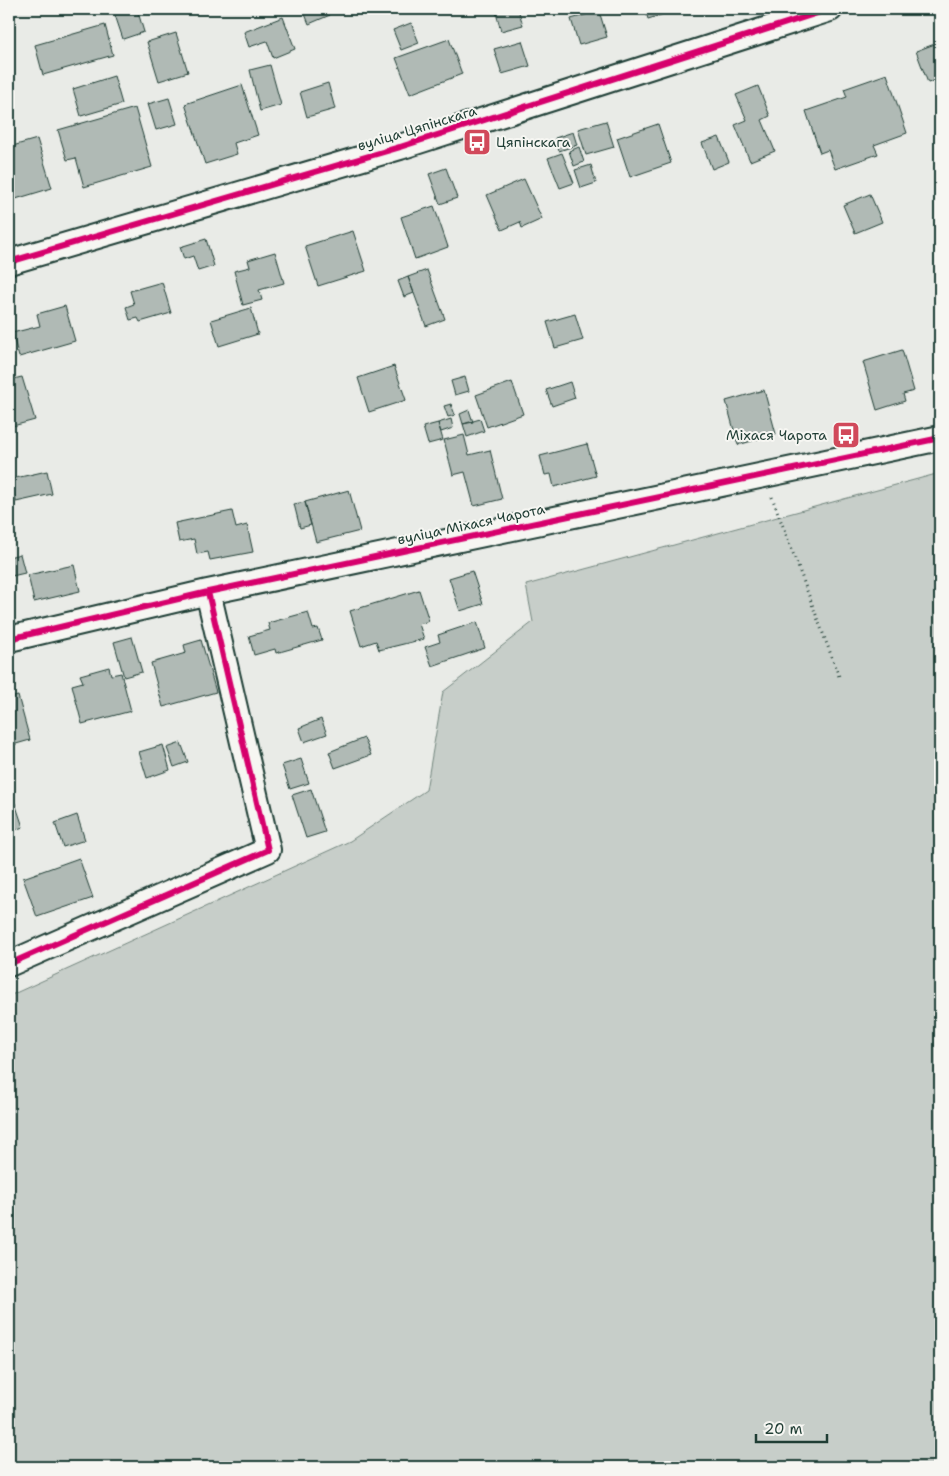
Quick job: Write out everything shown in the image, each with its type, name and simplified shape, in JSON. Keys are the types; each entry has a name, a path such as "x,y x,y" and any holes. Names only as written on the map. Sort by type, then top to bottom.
{"street":[{"name":"вуліца Цяпінскага","path":"9,262 400,147 830,9"},
{"name":"вуліца Міхася Чарота","path":"9,639 208,592 940,438"},
{"path":"9,964 122,916 268,850 208,592"}],"path":[{"path":"764,476 840,680"}],"shaded area":[{"path":"940,473 940,1467 9,1467 9,996 350,841 426,790 443,692 533,622 526,585"}],"building":[{"path":"113,9 137,9 144,32 123,39"},
{"path":"303,9 327,9 330,15 309,24"},
{"path":"495,9 518,9 523,25 501,31"},
{"path":"645,9 680,9 648,19"},
{"path":"599,11 607,37 579,45 571,19"},
{"path":"283,17 295,49 273,58 267,41 249,47 244,32"},
{"path":"411,23 419,43 401,50 393,30"},
{"path":"105,25 113,55 43,75 35,45"},
{"path":"176,33 188,72 159,81 147,42"},
{"path":"449,39 462,74 410,94 396,58"},
{"path":"522,41 530,66 502,74 494,49"},
{"path":"940,42 940,79 928,83 916,51"},
{"path":"270,65 281,105 260,111 250,70"},
{"path":"887,74 907,133 874,145 878,154 835,169 828,150 820,153 806,111 847,97 844,89"},
{"path":"114,76 122,104 81,116 73,89"},
{"path":"328,83 335,109 307,117 300,92"},
{"path":"242,85 258,135 234,143 237,154 205,164 185,104"},
{"path":"758,86 770,116 762,120 775,151 750,161 735,125 747,120 736,95"},
{"path":"169,98 177,124 156,130 148,104"},
{"path":"135,108 152,167 84,187 76,158 67,160 58,130"},
{"path":"606,121 614,147 586,155 578,129"},
{"path":"658,124 671,163 630,177 617,138"},
{"path":"573,132 577,145 559,151 555,138"},
{"path":"719,137 729,162 712,169 702,143"},
{"path":"37,139 52,188 9,201 9,147"},
{"path":"579,147 584,162 574,166 569,151"},
{"path":"562,153 574,183 560,188 548,158"},
{"path":"591,165 596,183 581,188 575,170"},
{"path":"446,168 457,198 440,204 429,174"},
{"path":"524,179 542,219 522,228 520,222 502,230 487,195"},
{"path":"870,194 882,222 855,233 843,205"},
{"path":"434,206 448,247 415,259 401,217"},
{"path":"353,231 366,271 318,286 305,246"},
{"path":"206,239 214,266 198,271 193,256 184,259 180,247"},
{"path":"275,252 284,283 259,290 262,300 243,305 234,271 250,267 248,260"},
{"path":"427,270 445,319 426,326 408,277"},
{"path":"408,277 414,293 404,297 398,281"},
{"path":"162,282 171,313 140,322 138,318 130,320 126,307 134,304 130,291"},
{"path":"65,306 75,341 19,357 12,333 40,326 37,314"},
{"path":"251,308 258,334 219,346 211,320"},
{"path":"575,314 583,340 555,348 547,322"},
{"path":"902,350 914,391 903,394 905,401 877,410 863,362"},
{"path":"394,366 406,400 369,412 358,378"},
{"path":"22,377 35,420 9,427 9,380"},
{"path":"465,377 469,391 455,395 451,381"},
{"path":"512,382 523,414 487,427 476,395"},
{"path":"570,382 575,398 552,406 546,390"},
{"path":"764,390 776,434 738,445 726,401"},
{"path":"451,404 455,415 448,417 444,406"},
{"path":"469,410 473,422 463,424 460,414"},
{"path":"451,419 453,428 441,432 438,423"},
{"path":"480,419 484,431 467,437 463,424"},
{"path":"438,423 443,440 428,444 423,427"},
{"path":"464,435 469,455 490,450 502,499 474,506 465,472 453,475 444,440"},
{"path":"587,444 596,476 554,487 551,474 545,475 540,456"},
{"path":"47,471 52,494 16,502 11,479"},
{"path":"349,490 360,531 316,542 305,502"},
{"path":"305,502 311,525 300,528 294,504"},
{"path":"232,511 236,528 247,525 253,552 210,560 208,552 197,554 194,539 179,542 175,523"},
{"path":"20,554 25,573 12,576 9,557"},
{"path":"74,565 80,591 34,602 28,575"},
{"path":"472,571 483,604 460,611 449,578"},
{"path":"419,590 429,621 419,624 424,639 379,650 376,641 361,646 350,611"},
{"path":"308,612 313,629 318,628 322,640 276,653 275,649 254,655 249,636 270,630 268,623"},
{"path":"477,622 485,648 432,666 425,647 440,642 438,635"},
{"path":"132,637 142,672 124,677 114,642"},
{"path":"201,640 216,692 163,707 151,663 186,653 184,645"},
{"path":"109,667 111,675 121,673 131,711 82,724 72,685 83,682 80,675"},
{"path":"18,696 30,740 9,746 9,698"},
{"path":"321,719 327,734 304,742 299,728"},
{"path":"364,738 371,755 335,768 329,752"},
{"path":"181,743 188,762 174,767 167,748"},
{"path":"163,745 170,770 147,778 139,752"},
{"path":"301,759 309,783 290,789 282,765"},
{"path":"311,789 325,832 306,838 292,795"},
{"path":"15,803 23,827 9,832 9,805"},
{"path":"77,815 85,840 63,847 55,823"},
{"path":"79,858 93,898 37,917 23,878"}],"cycle path":[{"path":"9,262 400,147 830,9"},
{"path":"9,639 208,592 940,438"},
{"path":"9,964 268,850 208,592"}],"place":[{"name":"Цяпінскага","path":"477,142"},
{"name":"Міхася Чарота","path":"846,435"}]}
